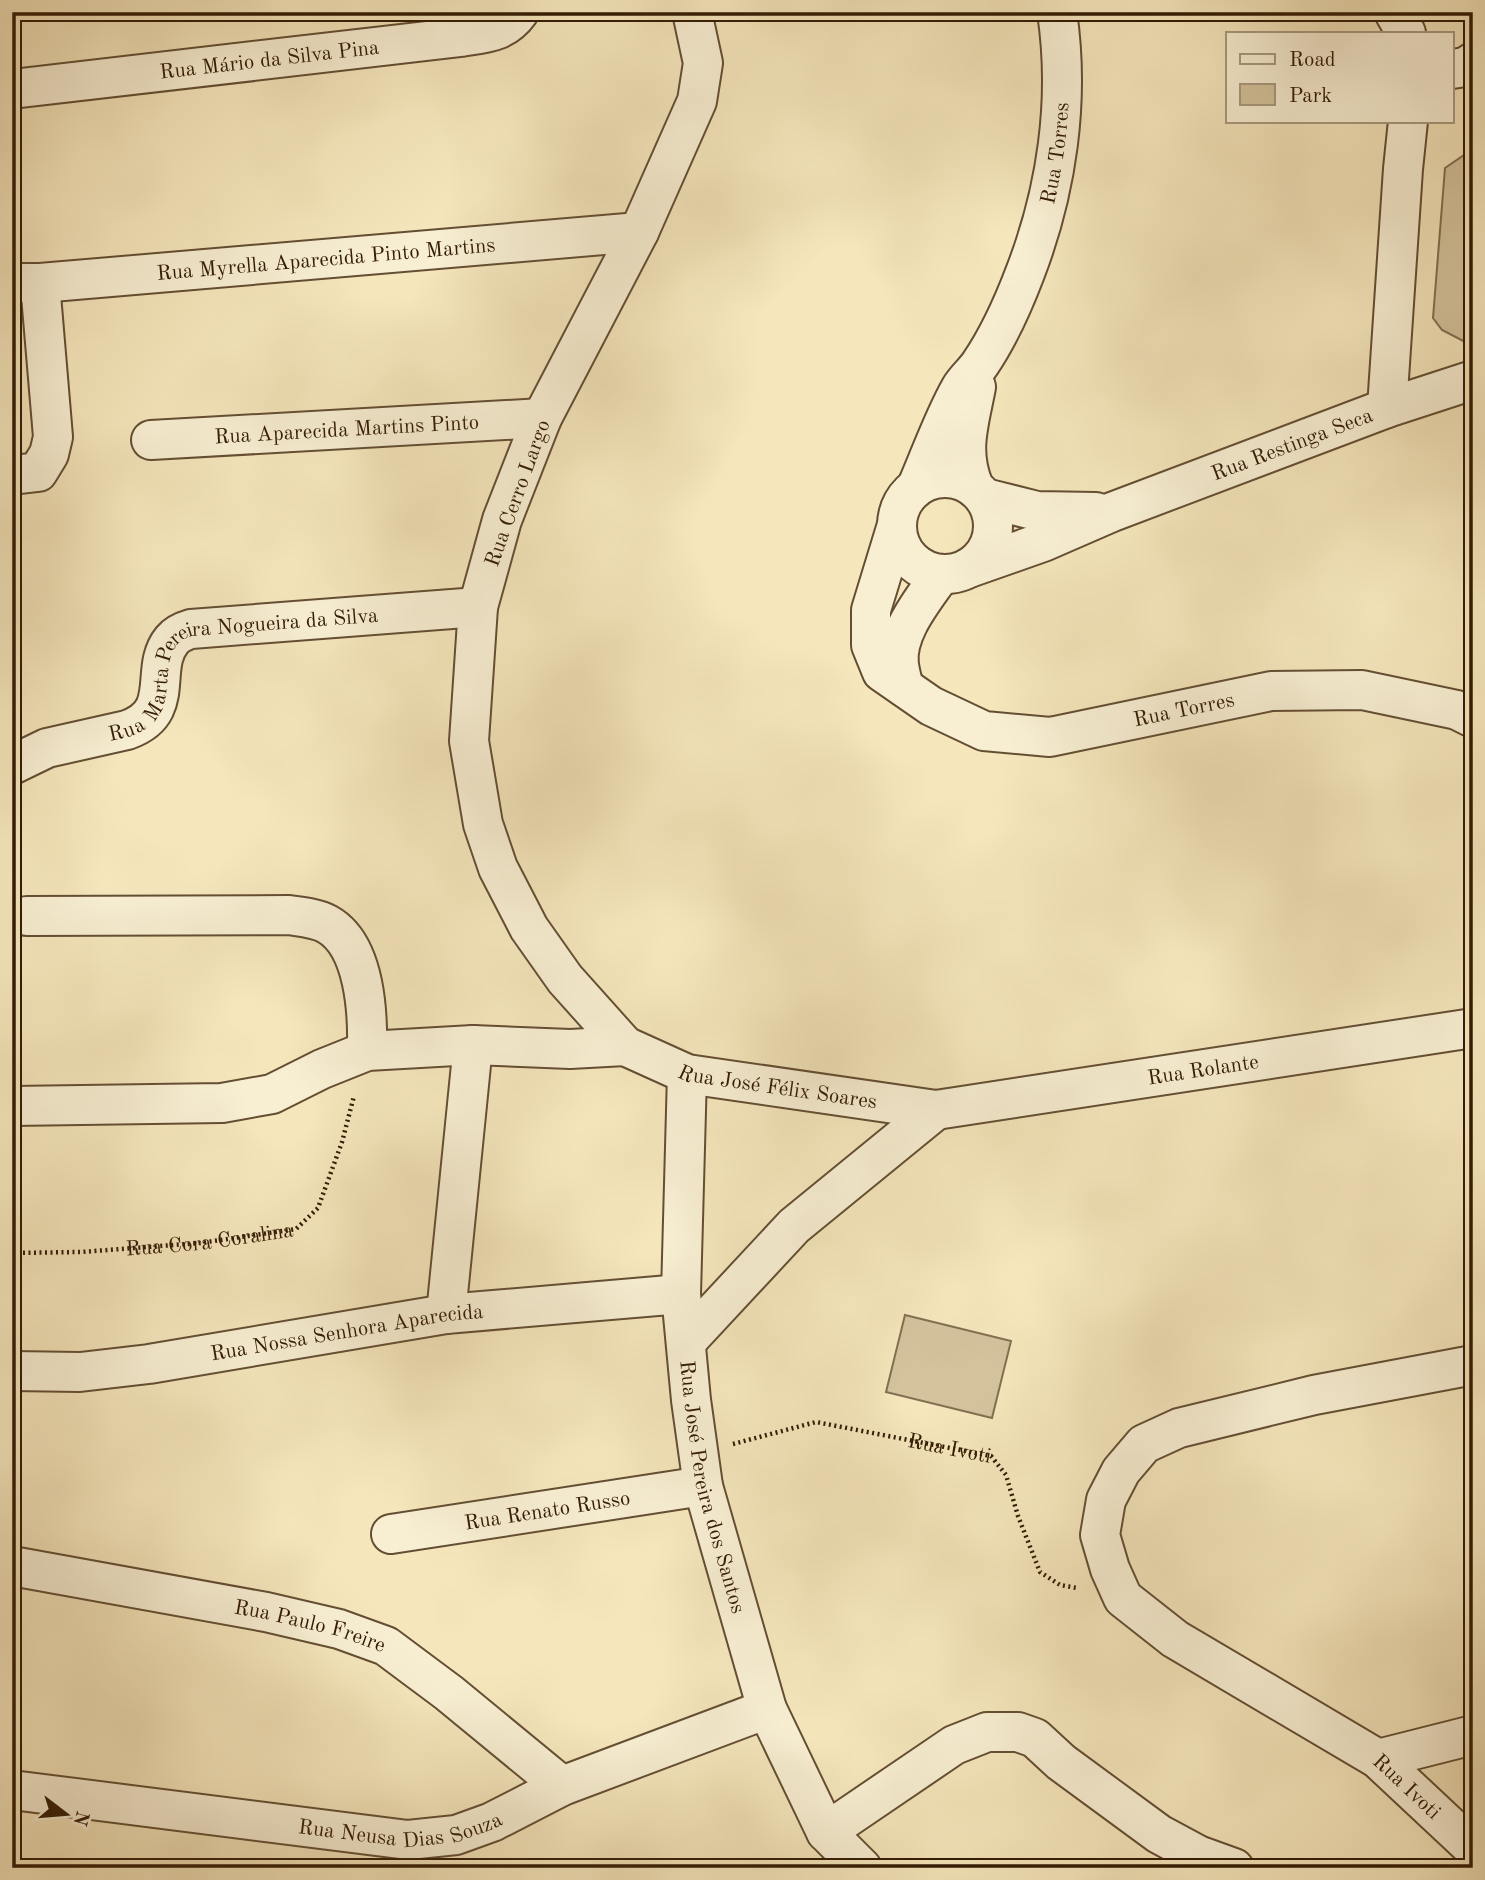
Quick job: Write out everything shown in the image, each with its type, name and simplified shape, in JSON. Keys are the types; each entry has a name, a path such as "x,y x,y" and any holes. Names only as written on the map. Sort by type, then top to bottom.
{"street":[{"name":"Rua Mário da Silva Pina","path":"12,89 461,37 499,31 510,24 519,12"},
{"name":"Rua Cerro Largo","path":"625,1046 565,979 529,928 498,869 483,824 469,741 478,607 502,520 542,418 639,232 697,101 703,63 692,12"},
{"name":"Rua Torres","path":"917,486 961,387 980,365 1024,275 1050,191 1063,84 1057,12"},
{"path":"1394,12 1407,32"},
{"path":"1408,32 1415,12"},
{"path":"1387,408 1408,122"},
{"path":"1403,169 1429,122"},
{"name":"Rua Myrella Aparecida Pinto Martins","path":"26,283 639,232"},
{"path":"25,474 48,454 53,437 26,283"},
{"name":"Rua Torres","path":"980,365 965,449 966,468 980,493"},
{"name":"Rua Restinga Seca","path":"955,571 1044,542 1112,512 1387,408 1473,380"},
{"name":"Rua Aparecida Martins Pinto","path":"151,440 542,418"},
{"path":"904,687 898,663 900,644 911,621 955,571 981,558 993,528 992,512 980,493 961,480 946,477 930,479 905,497 896,528 900,544 909,558 921,568 955,571"},
{"name":"Rua Restinga Seca","path":"980,493 1037,511 1112,512"},
{"name":"Rua Torres","path":"896,528 871,610 871,645 882,672 931,706 984,731 1050,737 1270,691 1362,690 1457,710 1473,718"},
{"name":"Rua Marta Pereira Nogueira da Silva","path":"12,765 47,748 138,726 153,710 170,641 178,634 191,629 478,607"},
{"path":"27,916 289,915 326,923 340,933 352,950 365,998 367,1051"},
{"name":"Rua Rolante","path":"936,1110 1473,1028"},
{"path":"12,1106 222,1103 250,1100 272,1094 322,1069 367,1051 473,1045 570,1049 625,1046"},
{"path":"446,1314 473,1045"},
{"name":"Rua José Félix Soares","path":"625,1046 687,1074 936,1110"},
{"name":"Rua José Pereira dos Santos","path":"687,1074 681,1294 700,1469 767,1709 826,1832 862,1868"},
{"path":"686,1342 794,1226 936,1110"},
{"name":"Rua Nossa Senhora Aparecida","path":"12,1371 80,1372 149,1364 446,1314 681,1294"},
{"name":"Rua Ivoti","path":"1473,1365 1274,1405 1179,1428 1144,1444 1121,1471 1106,1500 1100,1535 1123,1598 1175,1639 1378,1759 1473,1848"},
{"name":"Rua Renato Russo","path":"391,1534 700,1469"},
{"name":"Rua Paulo Freire","path":"12,1566 266,1612 339,1629 386,1646 449,1693 562,1786"},
{"name":"Rua Neusa Dias Souza","path":"12,1790 408,1840 456,1835 492,1822 562,1786 767,1709"},
{"path":"826,1832 954,1745 987,1732 1018,1732 1035,1738 1159,1834 1198,1855 1234,1868"},
{"path":"1378,1759 1473,1735"}],"path":[{"name":"Rua Cora Coralina","path":"12,1253 81,1252 200,1243 296,1229 318,1208 367,1051"},
{"name":"Rua Ivoti","path":"700,1469 816,1422 991,1456 1006,1475 1018,1516 1040,1572 1060,1585 1123,1598"}],"green space":[{"path":"1473,149 1473,346 1442,330 1433,318 1445,168"},
{"path":"905,1315 1011,1341 992,1418 886,1392"}]}
